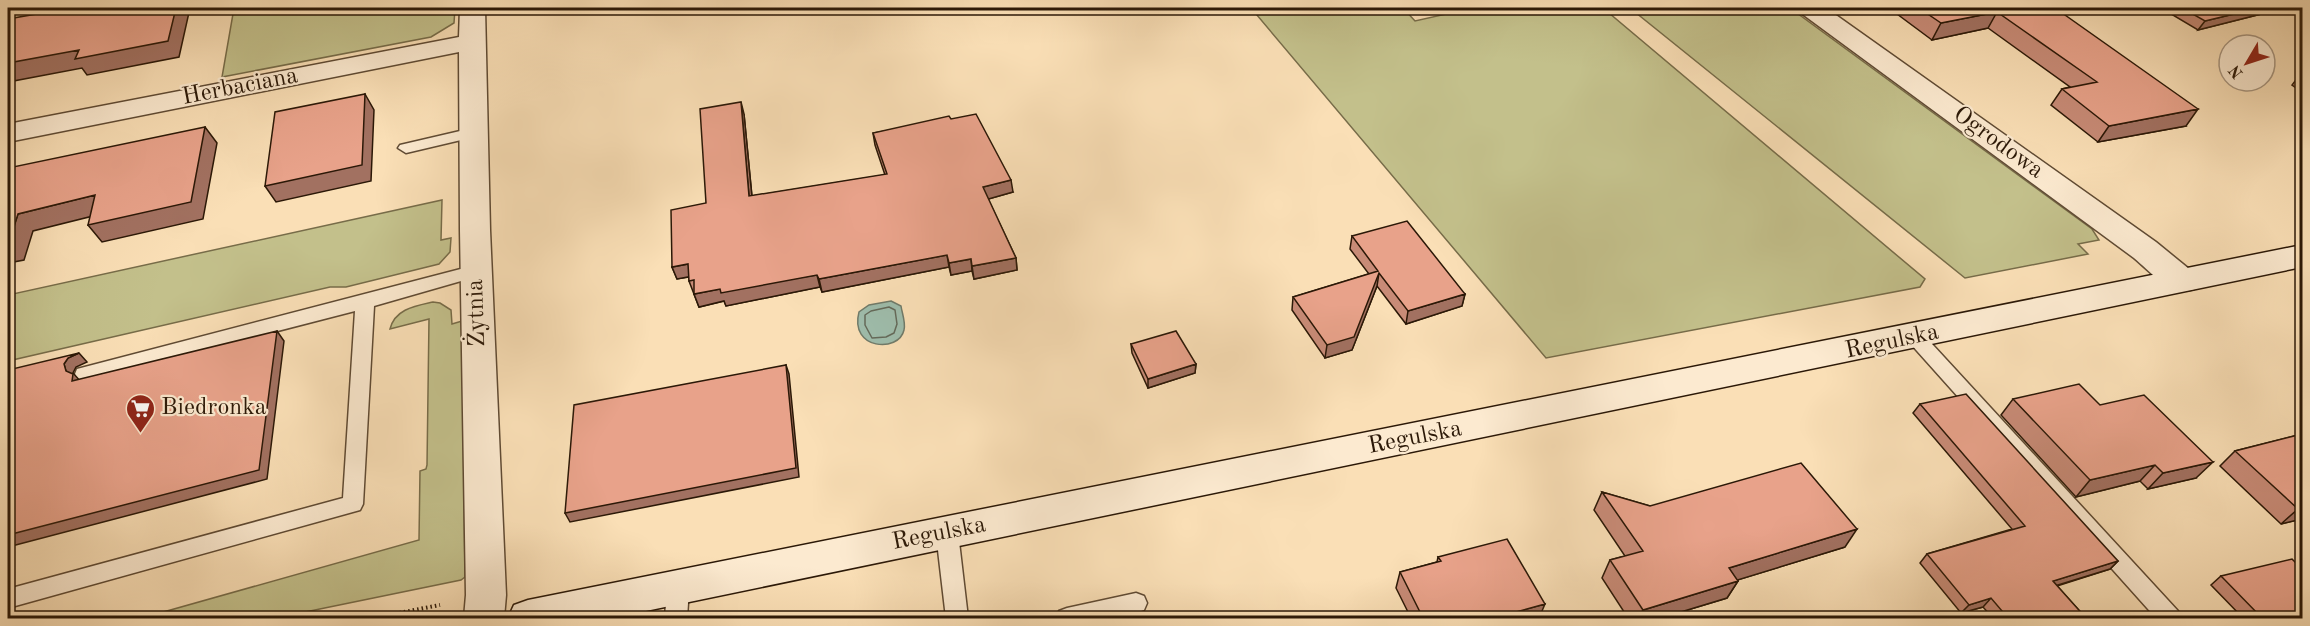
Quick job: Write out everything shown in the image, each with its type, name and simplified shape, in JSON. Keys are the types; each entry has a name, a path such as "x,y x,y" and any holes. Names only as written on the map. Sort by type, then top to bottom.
{"street":[{"name":"Żytnia","path":"472,8 476,271 486,595 484,618"},
{"name":"Ogrodowa","path":"1810,8 2145,250 2183,281"},
{"name":"Herbaciana","path":"8,133 472,42"},
{"name":"Regulska","path":"528,618 677,603 947,533 2302,256"}],"lane":[{"path":"406,148 473,133"},
{"path":"84,374 476,271"},
{"path":"8,599 353,504 365,302"},
{"path":"1914,337 2170,618"},
{"path":"947,533 957,618"},
{"path":"1067,618 1136,603"}],"path":[{"path":"373,618 441,604"}],"shaded area":[{"path":"234,8 455,8 454,23 431,37 222,77"},
{"path":"1251,8 1403,8 1415,21 1473,8 1603,8 1925,279 1920,287 1546,358"},
{"path":"1630,8 1790,8 2092,229 2099,240 2078,244 2088,254 1965,278"},
{"path":"442,200 441,240 451,238 450,252 439,264 346,287 330,287 8,361 8,295"},
{"path":"433,302 440,303 451,310 452,324 462,321 465,577 461,580 276,618 142,618 419,540 420,471 426,469 427,465 429,319 390,329 396,317 401,313"}],"water":[{"path":"891,301 901,306 904,330 893,342 876,344 861,334 858,325 859,312 869,305"}],"building":[{"path":"71,8 176,8 168,41 75,59 79,50 8,63 8,19"},
{"path":"1919,8 2055,8 2198,109 2109,126 2062,89 2097,82 1997,12 1941,23"},
{"path":"2182,8 2259,8 2205,21"},
{"path":"365,94 362,165 265,186 275,112"},
{"path":"741,102 749,196 887,174 873,133 949,116 951,119 976,114 1011,180 983,187 1016,258 972,266 971,259 949,263 947,255 819,279 817,275 721,293 720,289 694,294 694,280 689,281 688,264 672,267 671,210 706,203 700,109"},
{"path":"205,127 191,202 88,225 95,195 18,214 8,243 8,168"},
{"path":"1407,221 1465,294 1408,311 1379,273 1354,337 1327,345 1293,297 1378,271 1352,236"},
{"name":"Biedronka","path":"277,331 259,470 8,535 8,370 79,353 68,358 64,364 66,371 73,374 72,381"},
{"path":"1176,331 1196,364 1148,379 1131,344"},
{"path":"786,365 796,468 565,513 574,405"},
{"path":"2079,384 2100,405 2144,395 2213,462 2163,473 2155,465 2090,480 2013,399"},
{"path":"1966,394 2118,561 2053,581 2086,618 2008,618 1991,598 1969,605 1927,554 2025,526 1920,404"},
{"path":"2302,434 2302,508 2298,509 2235,451"},
{"path":"1801,463 1857,529 1729,568 1738,581 1643,610 1610,560 1643,551 1602,492 1650,506"},
{"path":"1507,539 1545,604 1494,618 1423,618 1400,572 1441,561 1438,557"},
{"path":"2292,559 2302,569 2302,618 2262,618 2221,576"}],"place":[{"name":"Biedronka","path":"140,434"}]}
